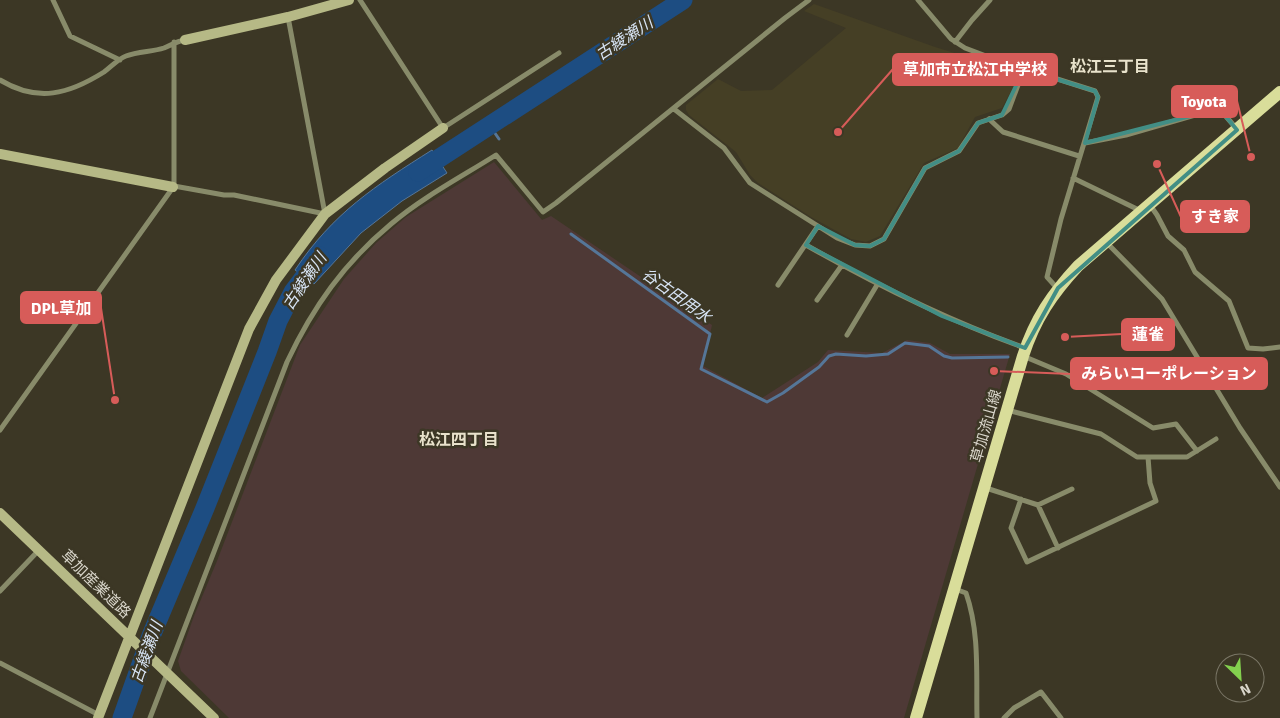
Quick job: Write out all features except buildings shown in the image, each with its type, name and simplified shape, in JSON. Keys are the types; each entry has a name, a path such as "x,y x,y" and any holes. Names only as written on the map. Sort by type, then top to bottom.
{"main road":[{"name":"草加流山線","path":"916,718 1024,352 1042,311 1058,288 1078,266 1280,92"}],"street":[{"path":"52,0 70,36 120,60"},
{"path":"0,80 14,88 28,92 48,94 80,86 127,56 164,48 174,42 288,17 350,0"},
{"path":"360,0 443,128"},
{"path":"150,718 166,672 287,362 313,312 348,265 392,223 496,154 543,212 556,204 809,0"},
{"path":"918,0 951,40 987,56 1024,69 1095,90 1098,98 1073,178 1047,276 1058,288"},
{"path":"955,42 990,0"},
{"path":"288,17 325,214"},
{"path":"0,430 173,187 174,42"},
{"path":"0,663 99,716 131,639 249,329 276,280 325,214 371,178 443,128 559,53"},
{"path":"674,108 724,148 750,183 837,238 854,245 870,246 884,239 925,168 959,151 978,123 1002,115 1008,109 1024,69"},
{"path":"1085,144 1216,111 1223,113 1237,130"},
{"path":"989,119 1003,132 1080,156"},
{"path":"0,154 325,214"},
{"path":"1073,178 1145,208 1157,215 1168,236 1184,250 1195,272 1229,301 1248,348 1263,349 1280,346"},
{"path":"778,285 818,226"},
{"path":"1106,242 1162,299 1236,420 1280,487"},
{"path":"806,245 877,285 1024,352 1066,374 1153,428 1176,424 1197,451"},
{"path":"818,300 842,265"},
{"path":"847,334 877,285"},
{"path":"1007,410 1101,434 1137,457 1187,457 1216,439"},
{"path":"1021,499 1011,528 1027,562 1156,501 1150,483 1148,457"},
{"path":"985,488 1038,505 1072,489"},
{"path":"1038,505 1058,548"},
{"name":"草加産業道路","path":"0,513 214,718"},
{"path":"0,591 39,550"},
{"path":"955,589 966,593 971,606 978,668 977,718"},
{"path":"1004,718 1014,708 1041,692 1061,718"}],"highlighted area":[{"path":"1024,69 1095,91 1098,97 1085,143 1202,113 1223,113 1237,130 1058,288 1025,348 942,316 806,245 818,226 855,245 870,246 884,239 925,168 959,151 978,123 1002,115"}],"shaded area":[{"path":"814,4 935,47 1013,71 1017,80 1002,108 975,117 958,148 924,163 880,236 866,242 851,239 811,217 758,183 750,175 736,152 689,115 686,110 686,105 718,79 741,91 772,90 846,28 804,11"},
{"path":"494,162 542,220 551,216 712,325 703,366 762,398 818,362 828,350 882,353 907,340 930,343 950,354 1010,354 904,718 229,718 181,671 178,661 194,616 300,345 344,279 376,243 406,217"}],"water":[{"path":"432,150 447,173 402,201 361,233 314,284 295,270 324,232 340,216 392,176"}],"waterway":[{"name":"古綾瀬川","path":"418,172 683,0"},
{"name":"谷古田用水","path":"490,126 499,139"},
{"name":"谷古田用水","path":"571,234 710,334 701,369 767,402 819,367 829,356 836,354 866,356 888,354 905,343 929,346 944,356 952,358 1008,357"},
{"name":"古綾瀬川","path":"122,718 151,636 205,508 278,321 293,292 320,256"}],"place":[{"name":"草加市立松江中学校","path":"838,132"},
{"name":"Toyota","path":"1251,157"},
{"name":"すき家","path":"1157,164"},
{"name":"蓮雀","path":"1065,337"},
{"name":"みらいコーポレーション","path":"994,371"},
{"name":"DPL草加","path":"115,400"}],"district":[{"name":"松江三丁目","path":"1110,66"},
{"name":"松江四丁目","path":"459,439"}]}
